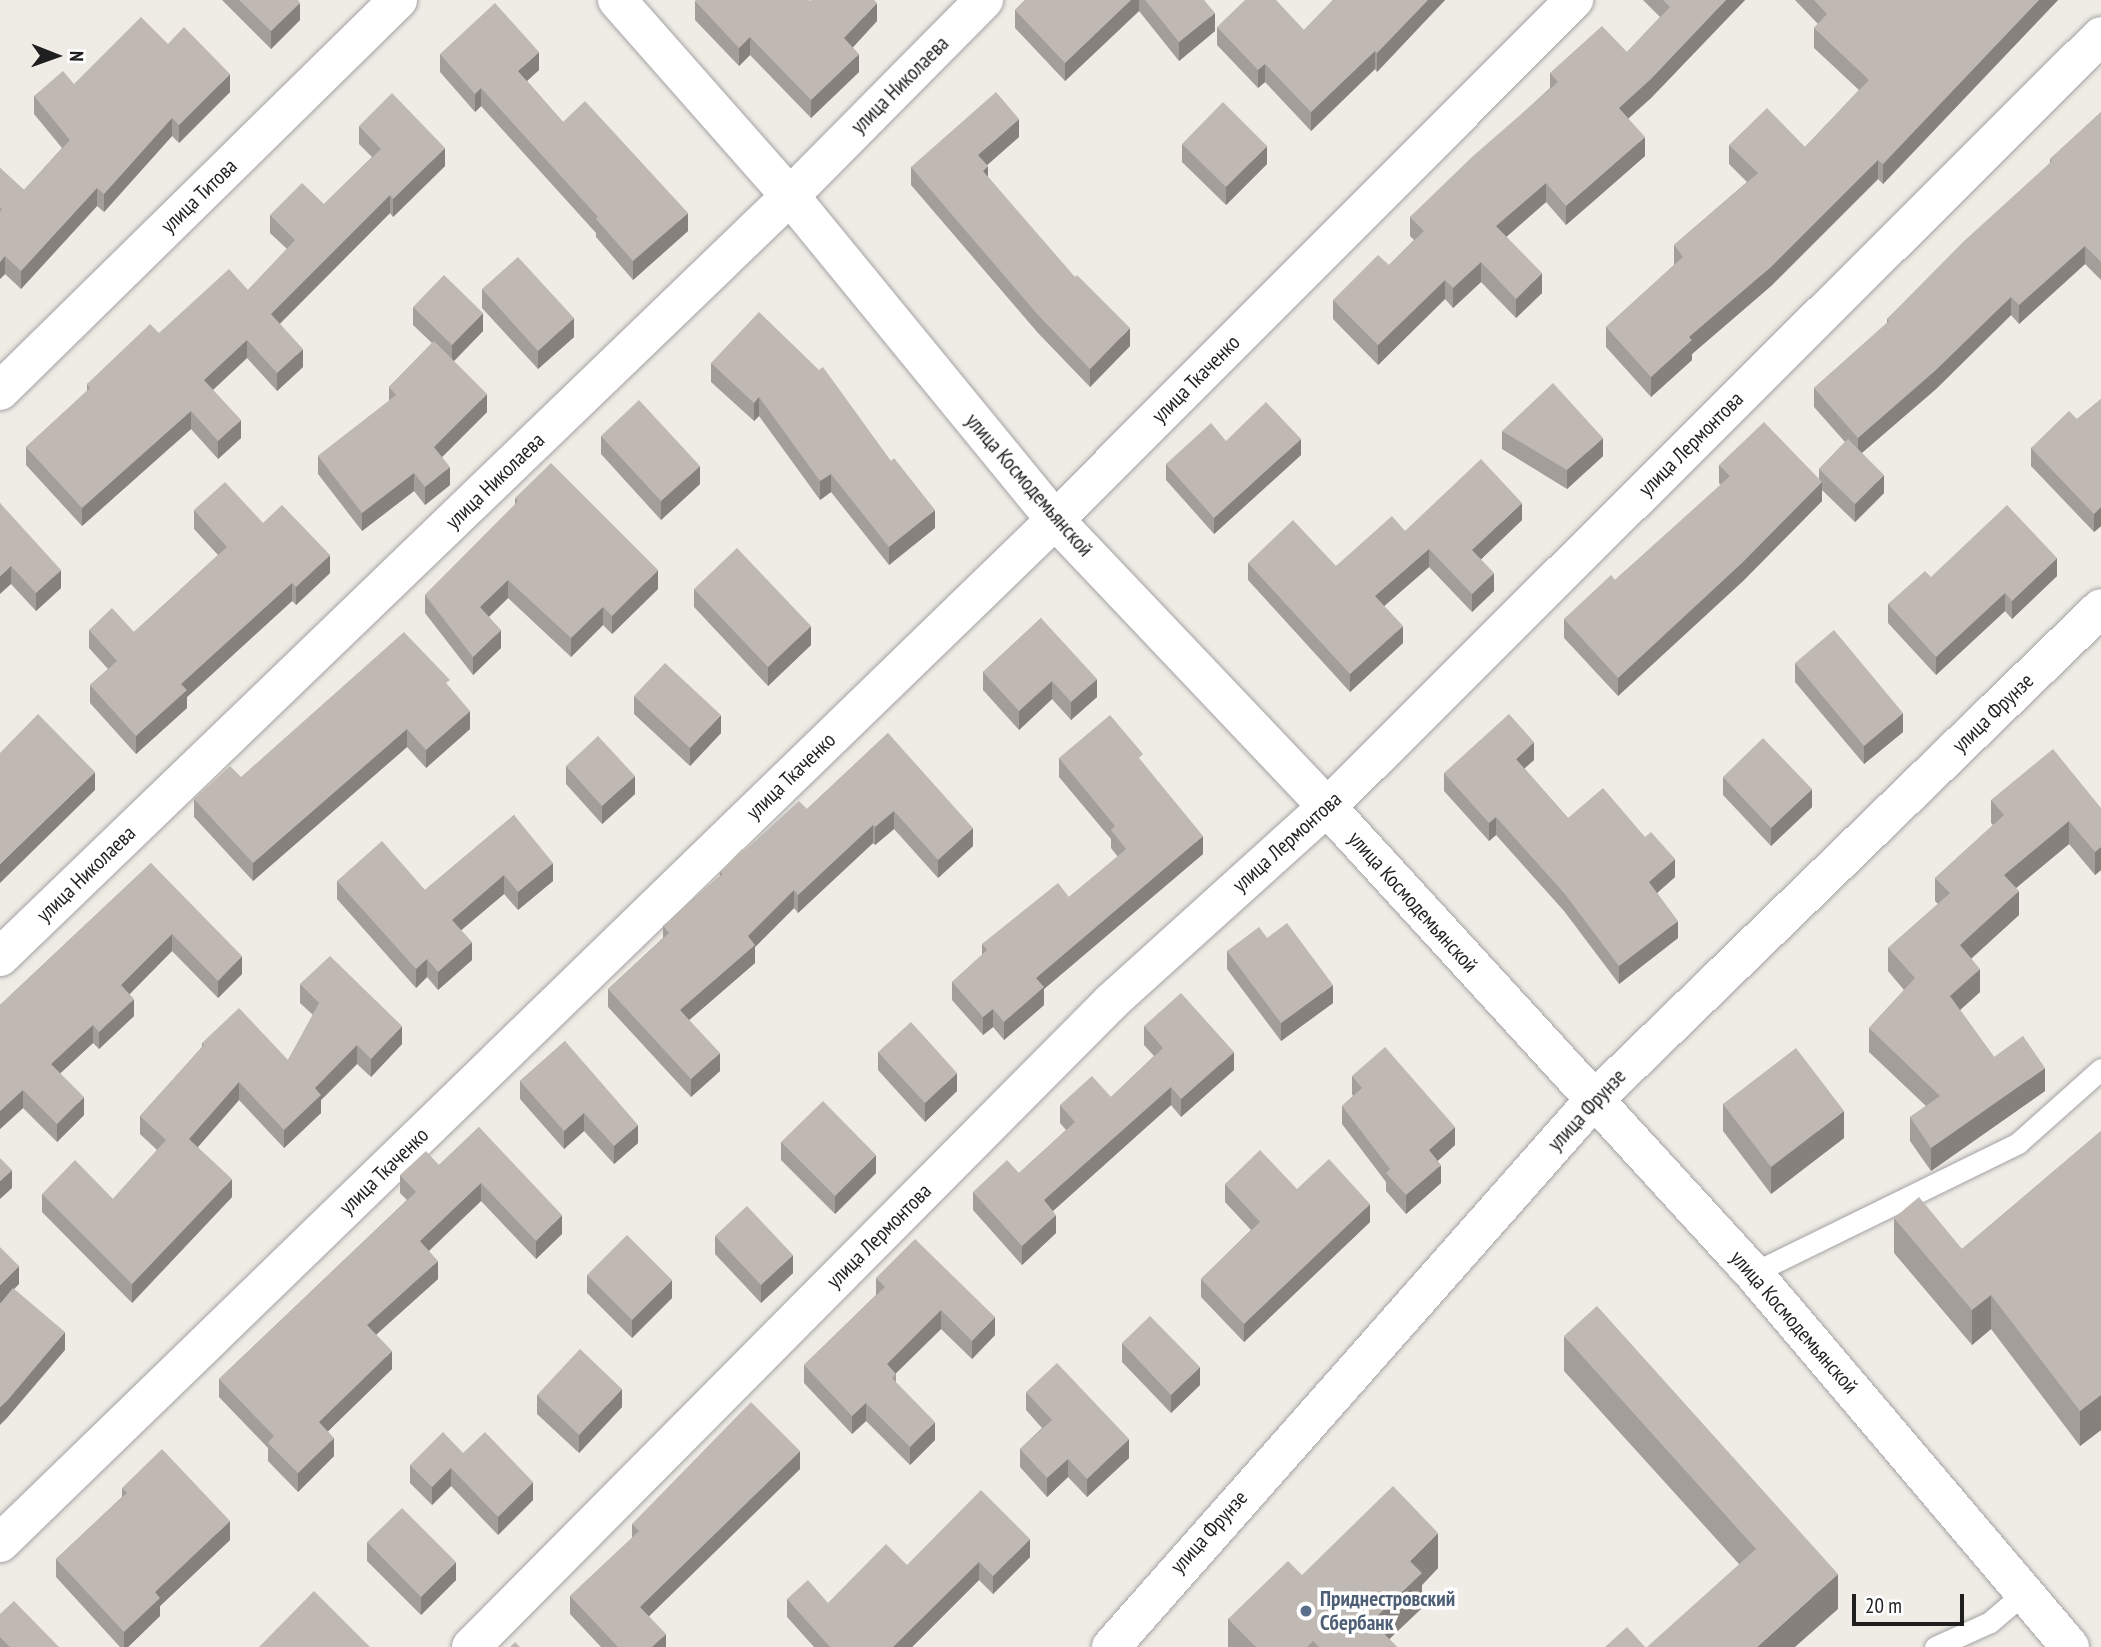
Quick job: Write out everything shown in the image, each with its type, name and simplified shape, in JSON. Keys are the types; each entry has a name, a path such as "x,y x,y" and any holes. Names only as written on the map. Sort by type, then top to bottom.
{"street":[{"name":"улица Титова","path":"0,391 398,0"},
{"name":"улица Космодемьянской","path":"617,0 790,196 1055,520 1327,807 1753,1273 2070,1647"},
{"name":"улица Николаева","path":"0,957 790,196 984,0"},
{"name":"улица Ткаченко","path":"0,1543 1055,520 1574,0"},
{"name":"улица Лермонтова","path":"471,1647 1112,1001 1327,807 2101,36"},
{"name":"улица Фрунзе","path":"1111,1647 1594,1100 2101,608"}],"lane":[{"path":"1753,1273 2018,1143 2101,1069"},
{"path":"1936,1647 1990,1622 2024,1593"}],"building":[{"path":"239,0 298,0 300,3 271,31"},
{"path":"696,0 874,0 877,3 844,38 859,54 811,100 750,37 739,48"},
{"path":"1025,0 1131,0 1065,63 1015,10"},
{"path":"1145,0 1204,0 1215,13 1179,42"},
{"path":"1245,0 1276,0 1304,30 1333,0 1428,0 1377,53 1375,51 1311,112 1265,64 1258,70 1217,27"},
{"path":"1663,0 1726,0 1651,79 1619,108 1645,137 1566,206 1546,183 1496,226 1542,273 1516,299 1481,262 1453,288 1445,280 1378,345 1333,300 1378,255 1389,265 1424,231 1410,217 1472,157 1558,82 1550,73 1602,26 1627,52 1670,7"},
{"path":"1814,0 2039,0 1883,164 1878,160 1771,267 1689,337 1692,340 1651,377 1606,327 1683,257 1674,245 1758,173 1729,145 1767,108 1805,147 1869,80 1814,28 1827,14"},
{"path":"495,3 539,52 518,71 563,122 585,101 688,213 633,261 596,219 598,217 481,88 475,94 440,54"},
{"path":"141,17 168,44 184,27 230,74 179,125 172,118 104,194 97,188 21,271 5,256 0,262 0,168 24,190 70,140 34,96 63,71 74,84"},
{"path":"996,92 1019,119 978,155 988,166 983,171 1075,277 1077,275 1130,328 1090,369 1038,315 911,167"},
{"path":"392,93 445,148 393,199 390,195 271,314 303,349 277,373 247,340 204,380 241,420 218,441 191,411 82,508 26,447 90,388 87,384 150,324 159,333 229,269 248,290 295,240 270,215 302,183 324,204 381,149 359,126"},
{"path":"1223,102 1267,146 1226,187 1182,144"},
{"path":"2101,112 2101,262 2085,246 2019,305 2011,297 1936,370 1858,438 1814,388 1889,321 1887,319 1963,242"},
{"path":"518,257 574,318 538,351 482,289"},
{"path":"444,275 483,313 452,345 413,307"},
{"path":"759,312 819,370 823,367 891,461 894,458 935,510 889,547 831,474 820,481 759,397 754,403 711,363"},
{"path":"434,341 487,394 434,447 450,467 425,487 414,473 362,513 318,456 396,395 389,387"},
{"path":"1553,383 1603,438 1567,470 1502,431"},
{"path":"2101,399 2101,507 2094,514 2031,448 2069,411 2077,419"},
{"path":"639,400 700,466 661,501 601,436"},
{"path":"1266,402 1301,439 1214,518 1166,464 1211,423 1226,441"},
{"path":"1764,422 1822,482 1743,562 1618,678 1564,619 1611,575 1615,580 1730,476 1719,465"},
{"path":"1848,439 1884,475 1855,504 1819,469"},
{"path":"1481,459 1522,503 1472,550 1494,573 1472,594 1429,549 1375,596 1403,626 1350,674 1248,563 1293,520 1336,566 1392,516 1405,531"},
{"path":"551,463 658,570 612,616 603,607 571,638 508,580 480,607 501,630 473,657 425,595 518,501 515,498"},
{"path":"225,482 263,523 282,505 330,555 296,587 292,583 181,684 187,690 136,736 90,685 117,661 89,630 112,608 134,632 227,547 194,510"},
{"path":"0,503 61,570 36,593 11,566 0,576"},
{"path":"2007,505 2057,558 2012,601 2005,593 1936,657 1888,604 1925,571 1931,577"},
{"path":"737,548 811,626 768,667 694,589"},
{"path":"1041,618 1097,679 1071,702 1052,681 1019,711 983,672"},
{"path":"1834,630 1903,713 1864,746 1795,663"},
{"path":"404,632 450,680 446,683 470,711 426,750 407,729 253,863 194,799 230,766 241,777"},
{"path":"665,663 721,715 690,748 634,696"},
{"path":"38,714 95,772 0,864 0,753"},
{"path":"1509,714 1534,742 1516,759 1568,818 1603,788 1645,837 1651,832 1675,859 1649,882 1678,921 1619,966 1564,893 1496,817 1489,823 1444,773"},
{"path":"1110,715 1143,754 1139,758 1203,836 1036,978 1044,987 1004,1022 993,1009 983,1017 952,982 987,950 982,944 1058,883 1069,897 1126,849 1111,830 1115,826 1059,758"},
{"path":"888,733 973,828 938,860 894,811 875,827 873,825 798,895 794,890 748,936 755,945 680,1010 720,1053 691,1079 608,989 669,933 663,926 723,874 720,872 742,849 744,851 799,801 807,809"},
{"path":"598,736 635,776 602,806 566,766"},
{"path":"1763,738 1812,789 1771,828 1723,777"},
{"path":"2053,749 2101,808 2101,847 2095,852 2069,821 2004,875 2019,891 1960,945 1980,969 1950,996 1994,1057 2023,1036 2045,1068 1931,1148 1910,1117 1940,1096 1869,1028 1915,978 1888,948 1950,893 1935,878 2004,815 1991,800"},
{"path":"514,815 553,863 518,892 504,875 452,920 472,942 438,972 427,959 416,969 337,881 382,841 425,890"},
{"path":"151,863 242,956 218,981 172,934 121,985 134,999 99,1032 93,1025 51,1064 84,1097 57,1124 23,1090 0,1111 0,1005"},
{"path":"1287,923 1333,985 1281,1023 1227,951 1259,927 1267,938"},
{"path":"330,956 402,1026 371,1059 357,1045 315,1088 321,1095 284,1130 239,1082 189,1139 232,1179 132,1284 42,1194 75,1160 113,1199 166,1140 140,1116 204,1045 202,1043 239,1008 288,1060 319,1003 300,984"},
{"path":"1181,993 1234,1052 1181,1099 1171,1087 1044,1200 1056,1215 1022,1246 973,1192 1007,1160 1019,1173 1075,1122 1060,1105 1092,1076 1111,1097 1163,1048 1144,1026"},
{"path":"911,1022 957,1073 925,1103 878,1052"},
{"path":"565,1041 638,1125 614,1146 584,1113 564,1131 520,1081"},
{"path":"1385,1047 1455,1127 1429,1150 1441,1165 1406,1195 1386,1173 1390,1169 1342,1106 1362,1088 1352,1076"},
{"path":"1796,1048 1844,1111 1771,1167 1723,1104"},
{"path":"823,1101 876,1155 835,1196 781,1142"},
{"path":"479,1127 562,1215 536,1241 481,1183 420,1241 438,1261 367,1325 392,1351 319,1422 334,1438 298,1473 268,1443 274,1436 219,1379 416,1192 400,1175 426,1151 439,1165"},
{"path":"2101,1131 2101,1395 2080,1411 1991,1295 1972,1310 1894,1218 1919,1197 1962,1249"},
{"path":"1260,1150 1297,1189 1329,1159 1370,1204 1244,1324 1201,1279 1260,1222 1225,1184"},
{"path":"0,1158 12,1170 0,1181"},
{"path":"747,1206 793,1255 761,1285 715,1236"},
{"path":"627,1235 672,1280 632,1320 587,1275"},
{"path":"915,1239 995,1317 972,1341 941,1310 887,1364 896,1374 892,1378 935,1422 910,1447 866,1403 852,1416 804,1365 885,1287 876,1278"},
{"path":"0,1247 19,1266 0,1285"},
{"path":"13,1288 65,1332 0,1407 0,1304"},
{"path":"1597,1306 1838,1574 1757,1647 1647,1647 1756,1549 1564,1336"},
{"path":"1150,1316 1200,1367 1171,1395 1122,1343"},
{"path":"580,1349 622,1389 579,1435 537,1395"},
{"path":"1057,1363 1129,1439 1087,1479 1068,1459 1047,1478 1020,1449 1052,1420 1026,1392"},
{"path":"751,1402 800,1451 640,1607 666,1634 652,1647 618,1647 570,1596 639,1531 632,1524"},
{"path":"443,1432 463,1453 485,1432 533,1482 498,1517 451,1468 432,1487 410,1465"},
{"path":"162,1449 230,1521 155,1592 160,1598 124,1632 56,1559 127,1493 122,1488"},
{"path":"1393,1486 1438,1533 1410,1561 1422,1573 1372,1621 1397,1647 1319,1647 1313,1641 1307,1647 1256,1647 1228,1619 1288,1561 1302,1575"},
{"path":"981,1490 1030,1539 993,1576 979,1562 893,1647 830,1647 787,1599 808,1580 828,1603 886,1544 907,1565"},
{"path":"402,1508 456,1562 421,1597 367,1542"},
{"path":"314,1591 370,1647 259,1647"},
{"path":"14,1601 59,1647 10,1647 0,1637 0,1614"},
{"path":"1627,1627 1645,1647 1605,1647"}],"place":[{"name":"Приднестровский Сбербанк","path":"1306,1611"}]}
